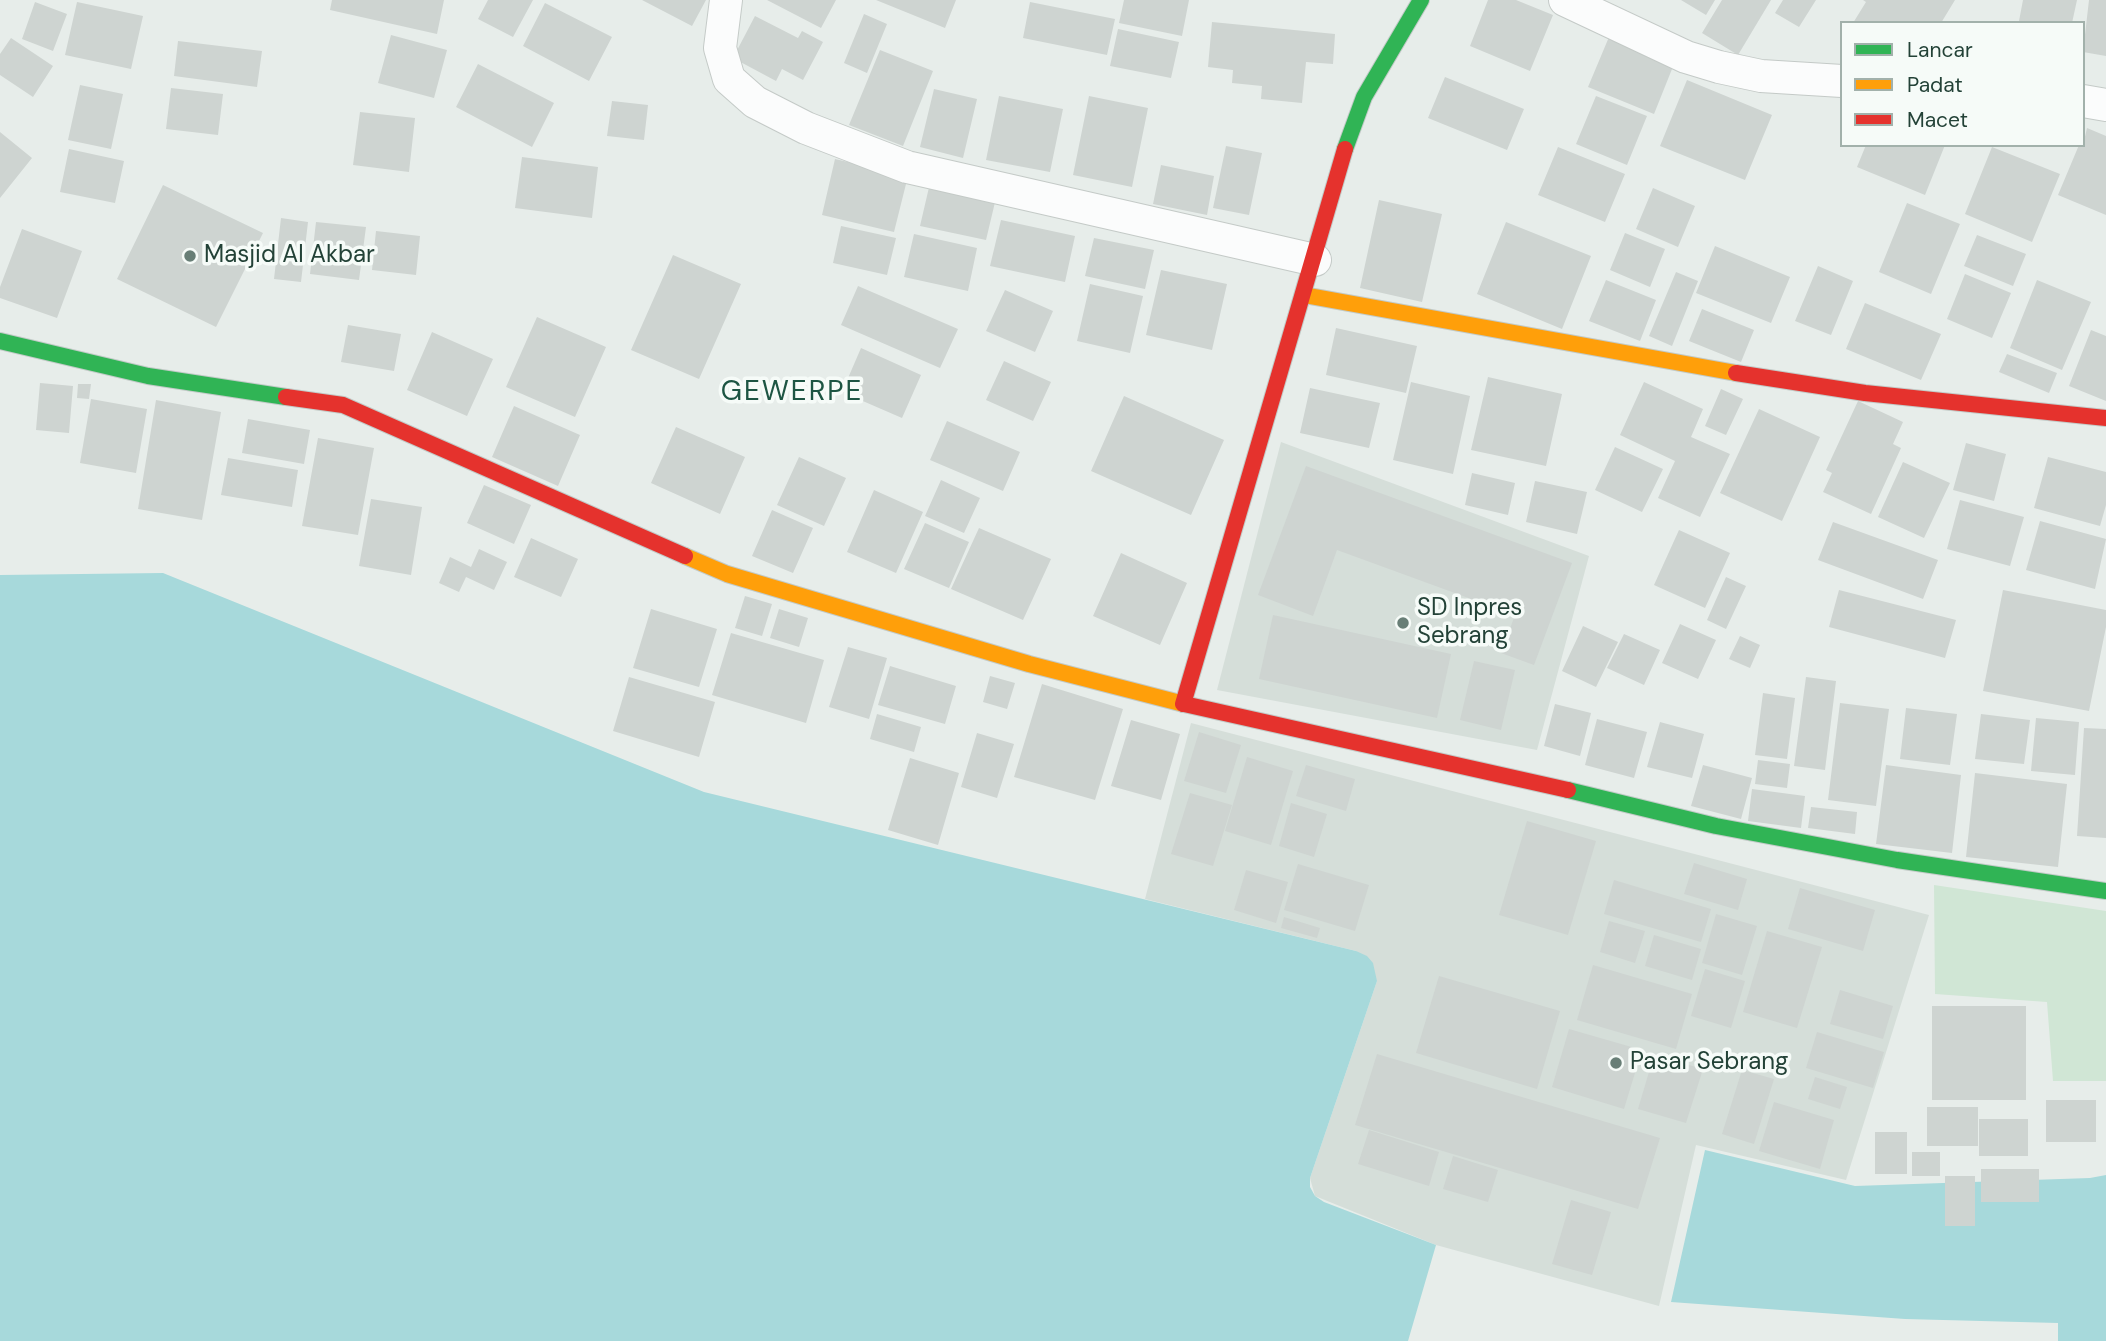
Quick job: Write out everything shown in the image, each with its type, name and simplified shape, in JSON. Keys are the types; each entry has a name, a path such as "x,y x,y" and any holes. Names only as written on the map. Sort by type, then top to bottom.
{"main road":[{"path":"1183,704 1315,260 1348,138 1364,97 1421,0"},
{"path":"1304,295 1704,368 1866,393 2106,418"},
{"path":"0,341 148,376 343,405 727,574 1029,664 1183,704 1529,780 1716,826 1897,860 2106,891"}],"street":[{"path":"726,0 720,48 729,79 755,102 806,128 907,167 1315,260"},
{"path":"1565,0 1686,57 1719,67 1761,76 1840,81"},
{"path":"2085,102 2106,105"}],"shaded area":[{"name":"SD Inpres Sebrang","path":"1281,442 1589,556 1537,750 1217,690"},
{"name":"Pasar Sebrang","path":"1191,723 1929,915 1846,1180 1696,1145 1659,1306 1436,1245 1315,1196 1310,1178 1377,981 1356,951 1145,899"}],"green space":[{"path":"1934,885 2106,911 2106,1081 2053,1081 2047,1002 1935,994"}],"water":[{"path":"163,573 704,792 1356,951 1367,956 1373,963 1377,981 1310,1178 1310,1187 1315,1196 1324,1202 1436,1245 1408,1341 0,1341 0,575"},
{"path":"1705,1150 1855,1186 2090,1178 2106,1175 2106,1341 2058,1341 2058,1323 1905,1319 1671,1302"}],"building":[{"path":"332,0 444,0 437,34 330,10"},
{"path":"488,0 533,0 513,37 478,19"},
{"path":"642,0 706,0 692,26"},
{"path":"767,0 836,0 821,28"},
{"path":"876,0 956,0 945,28"},
{"path":"1124,0 1189,0 1182,36 1119,23"},
{"path":"1488,0 1516,0 1553,15 1530,71 1470,46"},
{"path":"1681,0 1715,0 1706,15"},
{"path":"1722,0 1771,0 1738,55 1702,33"},
{"path":"1783,0 1816,0 1799,27 1775,13"},
{"path":"1863,0 1955,0 1942,21 1854,21 1866,2"},
{"path":"2023,0 2077,0 2072,21 2019,21"},
{"path":"2089,0 2106,0 2106,56 2085,52"},
{"path":"35,2 67,14 53,51 22,39"},
{"path":"77,2 143,16 131,69 65,55"},
{"path":"1030,2 1115,19 1107,55 1023,38"},
{"path":"545,3 612,37 589,81 523,46"},
{"path":"864,14 887,24 867,73 844,63"},
{"path":"755,16 798,38 802,31 823,42 803,80 782,69 776,81 733,58"},
{"path":"1212,22 1335,34 1333,64 1306,62 1302,103 1261,99 1262,86 1232,83 1233,70 1208,67"},
{"path":"1118,29 1179,42 1171,78 1110,66"},
{"path":"391,35 447,50 434,98 378,83"},
{"path":"1609,37 1674,64 1654,114 1588,87"},
{"path":"11,38 53,66 33,97 0,75 0,54"},
{"path":"178,41 262,51 257,87 174,76"},
{"path":"880,50 933,71 903,146 849,125"},
{"path":"478,64 554,103 532,147 456,107"},
{"path":"1445,77 1524,109 1507,150 1428,118"},
{"path":"1687,80 1772,115 1745,180 1660,146"},
{"path":"80,85 123,94 111,149 68,140"},
{"path":"171,88 223,94 218,135 166,129"},
{"path":"934,89 977,99 963,158 920,147"},
{"path":"999,96 1063,109 1050,172 986,160"},
{"path":"1089,96 1148,108 1132,187 1073,175"},
{"path":"1596,96 1647,116 1627,165 1576,144"},
{"path":"612,101 648,105 644,140 607,136"},
{"path":"360,112 415,118 409,172 353,165"},
{"path":"2087,128 2106,136 2106,215 2058,195 2078,147 2085,147"},
{"path":"0,132 32,158 0,198"},
{"path":"1226,146 1262,153 1249,215 1213,208"},
{"path":"1558,147 1625,174 1605,222 1538,195"},
{"path":"1865,147 1944,147 1925,195 1857,167"},
{"path":"1992,147 2060,174 2032,242 1965,214"},
{"path":"69,149 124,161 115,203 60,192"},
{"path":"522,157 598,167 592,218 515,208"},
{"path":"835,159 908,176 894,232 822,215"},
{"path":"1161,165 1214,176 1207,215 1153,204"},
{"path":"930,183 996,198 986,240 920,226"},
{"name":"Masjid Al Akbar","path":"163,185 263,233 216,327 117,279"},
{"path":"1653,188 1695,206 1678,247 1636,229"},
{"path":"1379,200 1442,214 1422,302 1360,288"},
{"path":"1907,203 1960,224 1931,294 1879,272"},
{"path":"281,218 308,222 301,282 274,279"},
{"path":"1001,220 1075,236 1065,282 990,266"},
{"path":"316,222 366,227 359,280 310,274"},
{"path":"1506,222 1591,256 1562,329 1477,294"},
{"path":"841,226 896,238 887,275 833,263"},
{"path":"22,229 82,251 57,318 0,298 0,287"},
{"path":"376,231 420,236 416,275 372,270"},
{"path":"1625,233 1665,249 1650,287 1610,270"},
{"path":"914,234 977,248 968,291 904,277"},
{"path":"1977,235 2026,254 2013,286 1964,266"},
{"path":"1094,238 1154,250 1145,289 1085,276"},
{"path":"1715,246 1790,277 1771,323 1696,293"},
{"path":"673,255 741,284 699,379 631,350"},
{"path":"1818,266 1853,281 1831,335 1795,321"},
{"path":"1161,270 1227,284 1212,350 1146,335"},
{"path":"1676,272 1698,281 1672,346 1649,336"},
{"path":"1965,274 2011,293 1992,338 1947,319"},
{"path":"1606,280 1656,300 1640,341 1589,321"},
{"path":"2037,280 2091,302 2062,370 2010,348"},
{"path":"1090,284 1143,296 1130,353 1077,341"},
{"path":"858,286 958,329 940,368 841,325"},
{"path":"1005,290 1053,311 1035,352 986,331"},
{"path":"1865,303 1941,334 1921,380 1846,349"},
{"path":"1702,309 1754,330 1741,362 1689,341"},
{"path":"537,317 606,347 575,417 506,387"},
{"path":"348,325 401,334 394,371 341,362"},
{"path":"1336,328 1417,346 1406,393 1326,375"},
{"path":"2091,330 2106,336 2106,401 2069,386"},
{"path":"432,332 493,359 467,416 407,390"},
{"path":"861,348 921,375 902,418 842,392"},
{"path":"2007,354 2057,373 2049,393 1999,372"},
{"path":"1004,361 1051,382 1033,421 986,400"},
{"path":"1488,377 1562,394 1546,466 1471,450"},
{"path":"1411,382 1470,396 1453,474 1393,460"},
{"path":"1644,382 1703,409 1691,437 1730,454 1700,517 1658,498 1675,461 1620,435"},
{"path":"40,383 73,386 69,433 36,430"},
{"path":"78,384 91,384 89,399 77,398"},
{"path":"1310,388 1380,403 1369,448 1300,433"},
{"path":"1721,389 1743,399 1726,435 1705,426"},
{"path":"1124,396 1224,440 1191,515 1091,471"},
{"path":"91,399 147,409 136,473 80,463"},
{"path":"156,400 221,412 202,520 138,509"},
{"path":"1858,401 1903,422 1893,444 1901,448 1871,514 1823,492 1832,473 1826,470"},
{"path":"514,406 580,435 558,486 492,457"},
{"path":"1759,409 1820,437 1782,521 1720,493"},
{"path":"248,419 310,430 304,464 242,453"},
{"path":"947,421 1020,452 1003,491 930,460"},
{"path":"676,427 745,457 720,514 651,483"},
{"path":"318,438 374,448 358,535 302,526"},
{"path":"1966,443 2006,454 1994,501 1953,490"},
{"path":"1615,447 1663,469 1642,512 1595,490"},
{"path":"799,457 846,478 824,526 777,505"},
{"path":"2048,457 2106,472 2106,505 2100,526 2034,508"},
{"path":"228,458 298,470 292,507 221,495"},
{"path":"1903,462 1950,483 1924,538 1878,517"},
{"path":"1306,466 1572,563 1534,665 1501,653 1515,615 1337,550 1313,616 1258,595"},
{"path":"1472,473 1515,483 1508,515 1465,505"},
{"path":"941,480 980,498 964,533 925,516"},
{"path":"1535,481 1587,492 1577,534 1526,522"},
{"path":"484,485 531,505 514,544 467,523"},
{"path":"874,490 923,512 896,573 847,552"},
{"path":"371,499 422,507 411,575 359,566"},
{"path":"1960,500 2024,517 2010,566 1947,549"},
{"path":"772,510 813,528 793,573 752,556"},
{"path":"2040,521 2106,539 2095,589 2026,570"},
{"path":"1833,522 1938,560 1923,599 1818,560"},
{"path":"925,523 969,542 949,588 904,569"},
{"path":"979,528 1051,559 1023,620 951,589"},
{"path":"1679,530 1730,553 1705,608 1654,585"},
{"path":"531,538 578,559 561,597 514,577"},
{"path":"479,549 507,562 494,590 466,577 459,592 439,583 450,557 471,567"},
{"path":"1121,553 1187,583 1160,645 1093,616"},
{"path":"1726,577 1746,586 1726,629 1707,620"},
{"path":"1839,590 1956,620 1945,658 1829,627"},
{"path":"2003,590 2106,610 2106,627 2089,711 1983,691"},
{"path":"745,596 772,604 762,636 735,628"},
{"path":"651,609 717,629 699,687 633,668"},
{"path":"779,609 808,618 799,647 770,638"},
{"path":"1273,615 1451,654 1437,718 1259,679"},
{"path":"1680,624 1716,640 1698,679 1662,663"},
{"path":"1583,626 1618,642 1596,687 1562,671"},
{"path":"731,633 824,660 806,723 712,695"},
{"path":"1624,634 1660,650 1644,685 1607,668"},
{"path":"1740,636 1760,645 1750,668 1729,659"},
{"path":"848,647 887,658 869,719 829,707"},
{"path":"1474,661 1515,670 1501,730 1460,720"},
{"path":"890,666 956,686 945,724 878,705"},
{"path":"990,676 1015,683 1007,709 983,702"},
{"path":"629,677 715,702 699,757 613,731"},
{"path":"1806,677 1836,681 1825,770 1794,766"},
{"path":"1042,684 1123,709 1095,800 1014,777"},
{"path":"1763,693 1795,698 1787,759 1755,755"},
{"path":"1840,703 1889,709 1876,806 1828,800"},
{"path":"1555,704 1591,713 1580,756 1544,746"},
{"path":"1906,708 1957,714 1950,765 1900,759"},
{"path":"877,714 921,727 914,752 870,739"},
{"path":"1981,714 2030,720 2024,764 1975,759"},
{"path":"2036,718 2079,722 2075,775 2031,771"},
{"path":"1597,719 1647,732 1634,778 1585,765"},
{"path":"1131,720 1180,734 1161,800 1111,786"},
{"path":"1660,722 1704,734 1692,778 1647,767"},
{"path":"2084,728 2106,729 2106,838 2077,836"},
{"path":"1199,732 1241,745 1226,793 1184,781"},
{"path":"977,733 1014,744 997,798 961,787"},
{"path":"1247,757 1293,771 1271,845 1225,831"},
{"path":"910,758 959,773 938,845 888,830"},
{"path":"1758,760 1790,764 1787,788 1755,784"},
{"path":"1306,765 1355,779 1346,811 1296,796"},
{"path":"1703,765 1752,778 1741,819 1691,806"},
{"path":"1886,765 1961,775 1952,853 1876,844"},
{"path":"1975,773 2067,784 2058,867 1966,857"},
{"path":"1752,789 1805,796 1801,828 1748,821"},
{"path":"1190,793 1232,805 1213,866 1171,854"},
{"path":"1291,803 1327,814 1314,857 1279,846"},
{"path":"1811,807 1857,812 1855,834 1808,828"},
{"path":"1527,821 1596,841 1568,935 1499,915"},
{"path":"1694,863 1747,879 1738,910 1684,894"},
{"path":"1298,864 1369,885 1355,931 1284,910"},
{"path":"1246,870 1288,882 1276,923 1234,910"},
{"path":"1614,880 1711,909 1701,942 1604,914"},
{"path":"1800,888 1875,910 1863,951 1788,929"},
{"path":"1716,914 1757,926 1742,975 1702,963"},
{"path":"1284,917 1320,928 1317,938 1281,928"},
{"path":"1609,921 1645,931 1635,963 1600,952"},
{"path":"1767,931 1822,947 1797,1028 1743,1012"},
{"path":"1654,935 1701,949 1692,980 1645,966"},
{"path":"1593,965 1692,994 1676,1049 1577,1020"},
{"path":"1705,969 1745,981 1731,1028 1691,1016"},
{"path":"1439,976 1560,1011 1537,1089 1416,1053"},
{"path":"1840,990 1893,1006 1883,1039 1830,1024"},
{"path":"1932,1006 2026,1006 2026,1100 1932,1100"},
{"path":"1569,1029 1642,1050 1624,1109 1552,1087"},
{"path":"1817,1032 1884,1052 1873,1088 1806,1068"},
{"path":"1377,1054 1660,1138 1638,1209 1355,1125"},
{"path":"1654,1055 1703,1069 1686,1123 1638,1109"},
{"path":"1742,1070 1774,1079 1754,1144 1722,1134"},
{"path":"1815,1077 1847,1087 1840,1109 1808,1099"},
{"path":"2046,1100 2096,1100 2096,1142 2046,1142"},
{"path":"1774,1102 1834,1120 1820,1169 1759,1151"},
{"path":"1927,1107 1978,1107 1978,1146 1927,1146"},
{"path":"1979,1119 2028,1119 2028,1156 1979,1156"},
{"path":"1369,1130 1439,1152 1429,1186 1358,1164"},
{"path":"1875,1132 1907,1132 1907,1174 1875,1174"},
{"path":"1912,1152 1940,1152 1940,1176 1912,1176"},
{"path":"1453,1156 1498,1170 1488,1202 1443,1189"},
{"path":"1981,1169 2039,1169 2039,1202 1981,1202"},
{"path":"1945,1176 1975,1176 1975,1226 1945,1226"},
{"path":"1571,1200 1611,1212 1592,1275 1552,1264"}],"traffic: fast":[{"path":"1345,149 1364,97 1421,0"},
{"path":"0,341 148,376 286,397"},
{"path":"1568,790 1716,826 1897,860 2106,891"}],"traffic: slow":[{"path":"1304,295 1736,373"},
{"path":"685,556 727,574 1029,664 1184,704"}],"traffic: jam":[{"path":"1183,704 1345,149"},
{"path":"1736,373 1865,393 2106,418"},
{"path":"286,397 343,405 685,556"},
{"path":"1184,704 1568,790"}],"place":[{"name":"Masjid Al Akbar","path":"190,256"},
{"name":"SD Inpres Sebrang","path":"1403,623"},
{"name":"Pasar Sebrang","path":"1616,1063"}],"district":[{"name":"GEWERPE","path":"792,393"}]}
